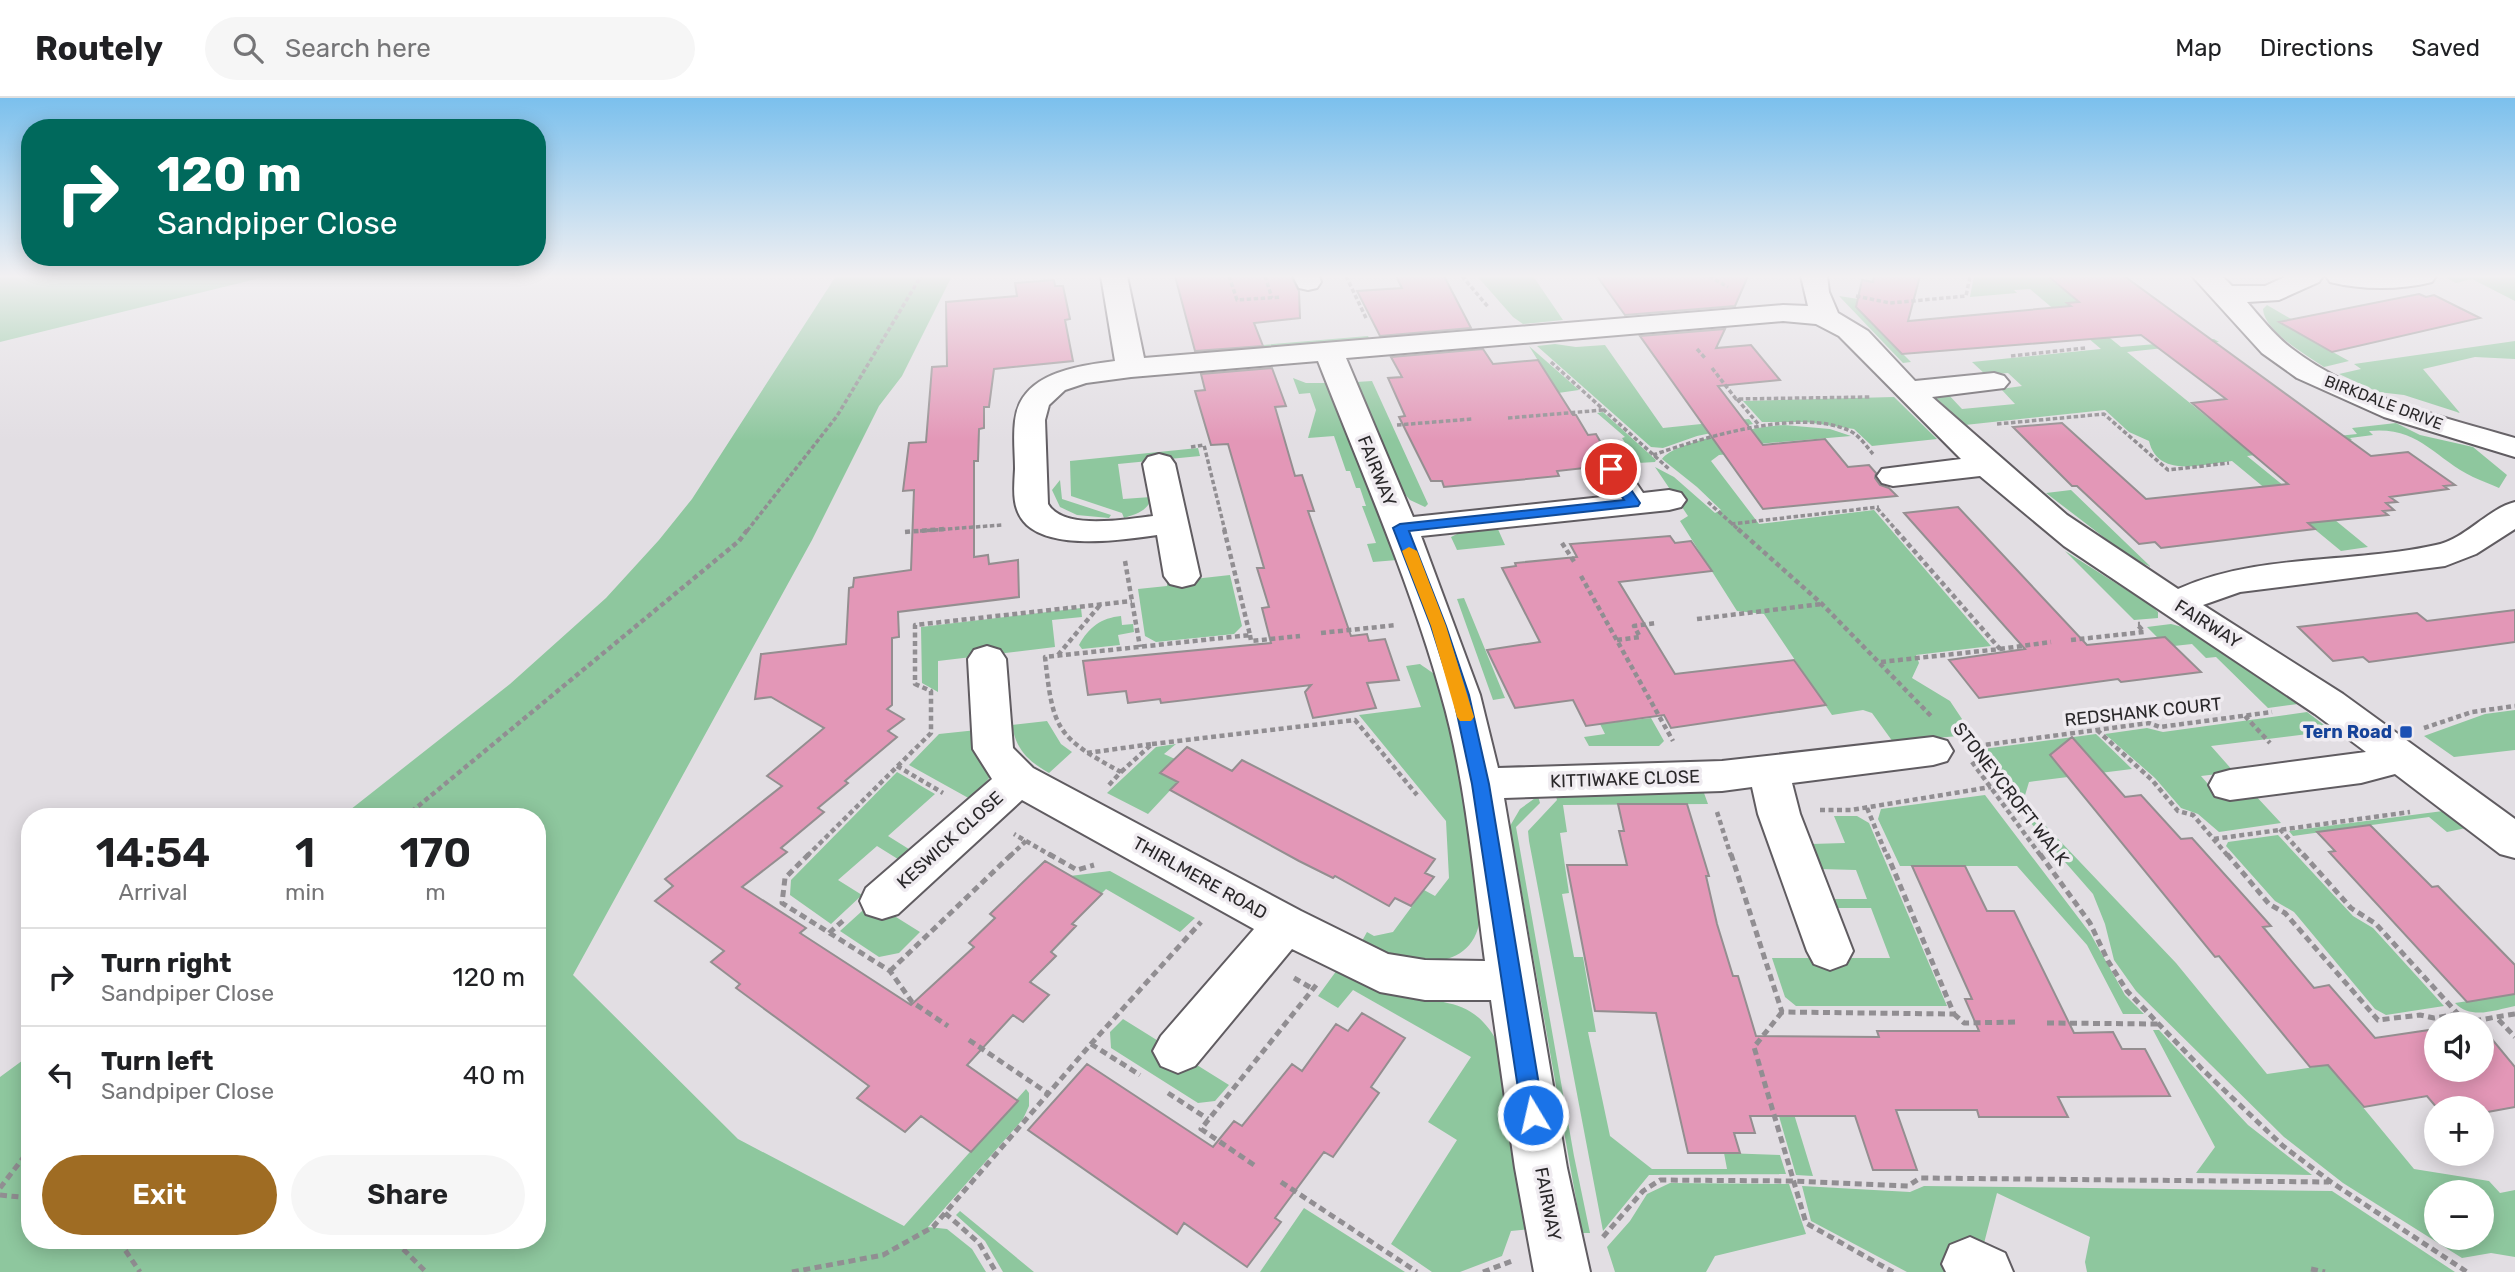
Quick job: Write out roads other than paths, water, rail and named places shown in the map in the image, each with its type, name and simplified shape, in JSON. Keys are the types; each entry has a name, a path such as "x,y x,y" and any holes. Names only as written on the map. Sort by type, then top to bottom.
{"street":[{"path":"1124,331 1131,368"},
{"name":"FAIRWAY","path":"1562,1272 1541,1168 1481,784 1461,695 1439,626 1329,352 1580,331"},
{"name":"FAIRWAY","path":"1851,331 1950,429 2045,515 2076,539 2329,704 2411,741 2515,842"},
{"name":"BIRKDALE DRIVE","path":"2255,331 2285,358 2321,379 2368,399 2515,448"},
{"path":"1172,523 1084,531 1065,528 1036,515 1031,504 1030,419 1032,408 1045,390 1070,378 1131,368 1329,352"},
{"path":"1910,392 1994,382"},
{"path":"1170,456 1172,523 1182,576"},
{"path":"1893,476 1989,465"},
{"path":"1611,469 1633,503"},
{"path":"1400,528 1633,503 1670,485"},
{"path":"2181,607 2209,589 2240,581 2445,555 2476,542 2502,525 2515,512"},
{"name":"THIRLMERE ROAD","path":"987,659 993,749 1003,765 1018,779 1285,924 1380,972 1402,977 1512,981"},
{"name":"KITTIWAKE CLOSE","path":"1481,784 1722,776 1769,771 1943,739"},
{"path":"2230,785 2379,765 2411,741"},
{"path":"1769,771 1779,814 1830,951"},
{"name":"KESWICK CLOSE","path":"881,901 1018,779"},
{"path":"1178,1051 1285,924"}],"place":[{"name":"Tern Road","path":"2406,732"}]}
